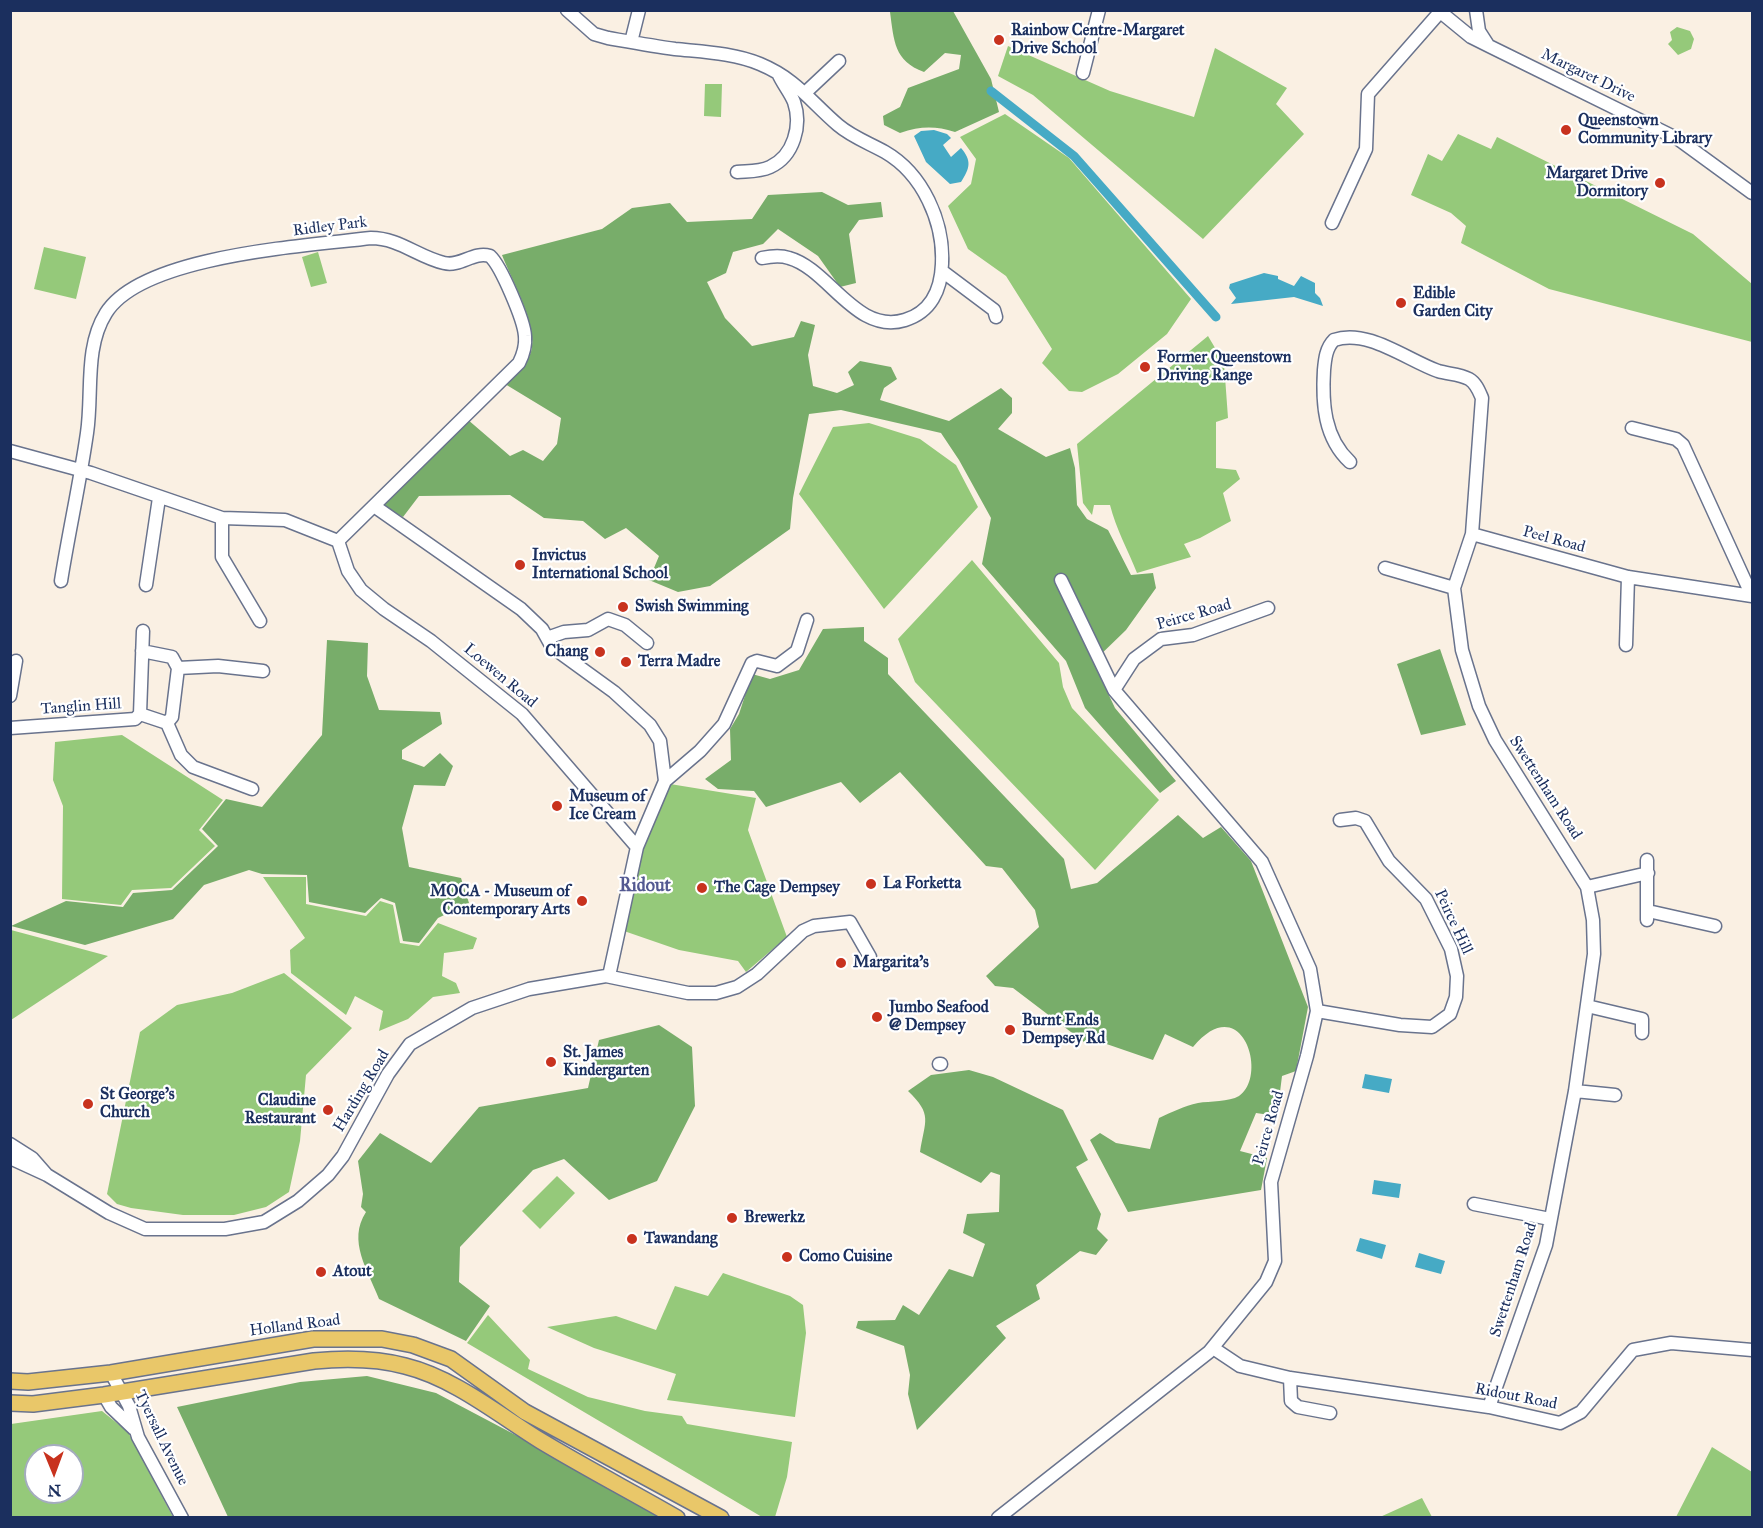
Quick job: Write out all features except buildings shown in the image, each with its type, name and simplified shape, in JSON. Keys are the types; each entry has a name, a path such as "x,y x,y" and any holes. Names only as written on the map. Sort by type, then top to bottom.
{"main road":[{"name":"Holland Road","path":"10,1381 28,1382 111,1373 313,1339 370,1338 413,1345 451,1359 525,1412 720,1518"},
{"path":"10,1403 33,1404 104,1395 314,1361 346,1358 398,1364 441,1379 544,1443 677,1518"},
{"path":"648,1501 654,1482"}],"street":[{"path":"567,10 594,34 631,42 735,56 777,72 806,92 838,126 887,153 907,170 927,200 941,231 941,284 934,298 921,313 904,320 891,321 863,314 796,260 776,255 762,258"},
{"path":"631,42 639,10"},
{"path":"1083,73 1100,10"},
{"path":"1476,10 1479,31 1489,46"},
{"path":"1332,223 1366,149 1368,94 1439,11"},
{"name":"Margaret Drive","path":"1439,11 1489,46 1678,139 1752,193"},
{"path":"806,92 839,61"},
{"path":"737,172 771,166 784,155 795,136 797,118 793,101 777,72"},
{"name":"Ridley Park","path":"61,580 87,432 92,361 97,333 107,311 136,285 178,269 231,257 372,238 391,240 443,263 453,264 476,255 490,256 498,267 525,333 523,354 519,363 338,541"},
{"path":"942,271 994,310 996,317"},
{"name":"Swettenham Road","path":"1350,462 1337,447 1326,421 1323,390 1326,356 1334,340 1347,337 1368,340 1437,370 1468,378 1475,384 1482,398 1472,534 1454,588 1462,650 1487,725 1587,887 1594,934 1575,1091 1551,1219 1545,1245 1489,1407"},
{"path":"1632,428 1676,438 1683,445 1752,596"},
{"path":"10,451 80,470 222,518 285,520 338,541"},
{"path":"146,585 159,498"},
{"path":"374,506 521,609 542,629 552,647 614,692 650,725 660,741 665,781"},
{"path":"222,518 222,557 260,621"},
{"name":"Peel Road","path":"1472,534 1628,577 1752,596"},
{"name":"Loewen Road","path":"338,541 348,571 361,590 384,609 431,641 516,710 637,847"},
{"path":"1385,568 1454,588"},
{"path":"1626,645 1628,577"},
{"name":"Peirce Road","path":"998,1518 1213,1348 1272,1270 1275,1261 1271,1182 1307,1056 1317,1011 1310,969 1256,852 1114,690 1061,580"},
{"name":"Peirce Road","path":"1114,690 1134,659 1161,639 1193,635 1268,608"},
{"path":"547,638 564,632 588,630 608,619 625,625 647,643"},
{"path":"609,976 637,847 665,781 700,751 724,724 752,663 757,661 777,666 797,651 807,620"},
{"name":"Tanglin Hill","path":"10,728 125,721 135,718 140,714 143,631"},
{"path":"142,651 172,657 178,668 172,717 167,723"},
{"path":"10,696 16,661"},
{"path":"178,668 218,666 263,670"},
{"path":"140,714 167,723 181,755 193,767 252,789"},
{"name":"Peirce Hill","path":"1317,1011 1401,1025 1432,1027 1442,1023 1450,1014 1456,997 1457,976 1451,949 1421,892 1389,861 1365,821 1356,818 1340,820"},
{"path":"1587,887 1648,866 1647,915 1715,926"},
{"name":"Harding Road","path":"10,1158 27,1168 47,1175 109,1213 145,1229 225,1229 264,1222 298,1202 328,1175 343,1156 388,1074 415,1040 472,1008 529,990 609,976 688,993 716,993 737,987 756,974 803,932 814,926 850,922 870,957"},
{"path":"1587,1006 1642,1019 1642,1032"},
{"path":"1575,1091 1615,1095"},
{"name":"Harding Road","path":"10,1144 32,1158 47,1175"},
{"path":"10,1166 27,1168"},
{"path":"1474,1204 1551,1219"},
{"name":"Ridout Road","path":"1213,1348 1240,1366 1290,1378 1489,1407 1560,1424 1581,1412 1633,1350 1671,1343 1752,1350"},
{"name":"Tyersall Avenue","path":"111,1373 129,1406 135,1430 182,1518"},
{"path":"1290,1378 1291,1401 1299,1407 1330,1413"},
{"path":"104,1395 111,1407 135,1430"}],"green space":[{"path":"886,11 953,11 991,79 999,112 955,132 928,128 900,133 884,125 883,116 900,107 908,88 959,69 961,55 945,53 924,72 914,67 901,56 897,49 890,12"},
{"path":"1677,27 1690,31 1694,39 1691,49 1678,55 1668,44 1672,40 1670,32"},
{"path":"1008,46 1110,91 1194,117 1215,48 1287,88 1276,104 1304,134 1203,239 1033,95 998,76"},
{"path":"705,84 722,84 721,117 704,116"},
{"path":"1005,114 1069,158 1191,299 1167,334 1118,374 1082,392 1069,391 1042,363 1052,349 1006,276 968,249 948,206 971,184 976,159 960,137"},
{"path":"1458,134 1491,149 1497,137 1693,234 1752,284 1752,342 1549,289 1461,243 1466,226 1451,213 1411,195 1428,154 1442,161"},
{"path":"822,192 848,205 881,202 883,217 859,220 849,234 856,283 840,287 818,256 778,229 763,244 733,252 726,273 707,282 725,318 752,346 794,337 801,321 815,325 808,355 813,386 837,393 854,385 848,372 860,361 891,367 897,379 884,388 880,400 949,421 1001,388 1012,398 1012,413 998,429 1046,457 1070,448 1075,468 1077,505 1087,519 1108,530 1131,575 1153,573 1156,588 1126,630 1093,662 1115,708 1176,781 1160,793 1085,708 1066,661 982,564 991,518 959,460 941,433 841,410 809,414 793,498 790,529 710,586 678,592 649,580 659,556 626,528 605,539 583,521 544,518 510,495 419,496 403,517 381,505 467,419 510,456 523,450 543,461 557,444 561,418 505,384 527,361 532,342 528,317 502,255 602,229 632,208 670,203 687,222 752,219 768,195"},
{"path":"44,247 86,257 76,299 34,289"},
{"path":"318,252 327,283 311,287 302,257"},
{"path":"1208,336 1224,363 1228,418 1216,422 1216,468 1236,470 1240,479 1223,493 1231,521 1184,544 1191,557 1137,573 1110,505 1094,505 1092,515 1083,503 1077,444"},
{"path":"869,423 920,439 956,465 978,507 884,609 799,494 833,427"},
{"path":"972,560 1059,663 1063,687 1072,708 1159,800 1095,870 915,682 898,639"},
{"path":"864,627 864,641 888,658 888,674 1064,859 1071,889 1097,883 1178,815 1203,838 1221,827 1251,861 1308,1007 1296,1071 1282,1076 1277,1116 1256,1113 1240,1151 1267,1158 1261,1190 1128,1212 1090,1140 1100,1133 1116,1143 1150,1149 1159,1118 1193,1104 1239,1096 1248,1086 1251,1072 1251,1056 1246,1042 1237,1031 1225,1027 1210,1031 1193,1047 1165,1034 1153,1060 1092,1039 1088,1045 1013,988 995,986 986,976 1039,927 1035,910 1002,868 986,866 900,772 860,803 841,782 766,807 754,791 718,789 705,779 731,760 730,729 739,714 752,674 770,679 799,670 823,629"},
{"path":"327,640 368,643 367,676 379,710 440,712 442,724 402,750 402,759 424,767 440,753 453,766 445,786 414,785 402,828 409,867 461,878 469,903 438,918 419,943 403,941 395,903 381,898 365,913 309,902 307,875 262,874 249,870 204,885 173,919 85,945 11,926 66,901 123,907 133,893 172,890 218,846 202,829 226,799 262,807 322,735"},
{"path":"1440,649 1466,725 1421,735 1397,664"},
{"path":"122,735 223,800 199,830 215,846 171,888 132,890 121,905 62,899 63,806 53,780 55,742"},
{"name":"The Cage Dempsey","path":"670,784 756,798 748,830 787,937 746,972 738,961 679,950 624,931 643,844"},
{"path":"263,877 306,877 306,904 366,916 380,901 393,905 400,943 419,946 438,923 477,938 473,949 444,953 442,976 456,983 460,993 433,997 408,1019 379,1031 383,1011 355,996 346,1015 291,973 290,950 305,938"},
{"path":"11,930 108,956 11,1020"},
{"path":"284,973 352,1028 306,1075 300,1141 289,1192 266,1207 234,1215 183,1215 117,1204 107,1194 140,1032 177,1005 232,993"},
{"path":"659,1025 692,1047 695,1106 657,1181 609,1200 564,1159 533,1170 460,1247 459,1282 490,1306 466,1341 379,1299 361,1256 359,1245 358,1234 366,1212 361,1207 363,1194 358,1161 380,1133 431,1163 479,1107 588,1088 599,1040"},
{"path":"969,1070 993,1077 1063,1110 1088,1160 1076,1167 1101,1214 1097,1229 1108,1240 1096,1255 1080,1251 1036,1285 1040,1299 996,1326 1006,1338 917,1430 908,1394 910,1375 904,1346 856,1328 858,1321 895,1320 903,1305 919,1315 949,1269 973,1277 985,1244 963,1233 967,1214 999,1212 1000,1175 991,1172 981,1183 920,1152 925,1125 924,1112 908,1091 931,1075"},
{"path":"557,1176 575,1193 540,1229 522,1211"},
{"path":"723,1273 790,1296 803,1305 806,1333 795,1417 667,1400 676,1374 594,1348 547,1327 616,1316 656,1330 675,1286 708,1296"},
{"path":"488,1315 530,1360 528,1369 588,1397 645,1411 682,1416 687,1424 792,1442 787,1477 775,1517 762,1517 467,1343"},
{"path":"367,1376 436,1393 525,1440 659,1517 228,1517 177,1407 300,1382"},
{"path":"102,1411 128,1432 173,1517 11,1517 11,1424"},
{"path":"1712,1447 1752,1472 1752,1517 1676,1517"},
{"path":"1422,1498 1432,1517 1380,1517"}],"water":[{"path":"934,130 947,134 951,138 943,145 951,157 961,148 967,157 968,169 961,182 950,184 926,162 914,136 921,131"},
{"path":"1264,273 1278,276 1278,279 1294,286 1301,276 1315,283 1315,293 1323,306 1294,297 1231,304 1236,298 1229,288 1230,284"},
{"path":"1365,1074 1392,1079 1389,1093 1362,1088"},
{"path":"1374,1180 1401,1184 1399,1198 1372,1194"},
{"path":"1360,1238 1386,1245 1382,1259 1356,1251"},
{"path":"1419,1253 1445,1261 1441,1274 1415,1267"}],"waterway":[{"path":"991,91 1074,156 1216,317"}],"place":[{"name":"Rainbow Centre-Margaret Drive School","path":"999,40"},
{"name":"Queenstown Community Library","path":"1566,130"},
{"name":"Margaret Drive Dormitory","path":"1660,183"},
{"name":"Edible Garden City","path":"1401,303"},
{"name":"Former Queenstown Driving Range","path":"1145,367"},
{"name":"Invictus International School","path":"520,565"},
{"name":"Swish Swimming","path":"623,607"},
{"name":"Chang","path":"600,652"},
{"name":"Terra Madre","path":"626,662"},
{"name":"Museum of Ice Cream","path":"557,806"},
{"name":"La Forketta","path":"871,884"},
{"name":"The Cage Dempsey","path":"702,888"},
{"name":"MOCA - Museum of Contemporary Arts","path":"582,901"},
{"name":"Margarita's","path":"841,963"},
{"name":"Jumbo Seafood @ Dempsey","path":"877,1017"},
{"name":"Burnt Ends Dempsey Rd","path":"1010,1030"},
{"name":"St. James Kindergarten","path":"551,1062"},
{"name":"St George's Church","path":"88,1104"},
{"name":"Claudine Restaurant","path":"328,1110"},
{"name":"Brewerkz","path":"732,1218"},
{"name":"Tawandang","path":"632,1239"},
{"name":"Como Cuisine","path":"787,1257"},
{"name":"Atout","path":"321,1272"}],"district":[{"name":"Ridout","path":"645,887"}]}
